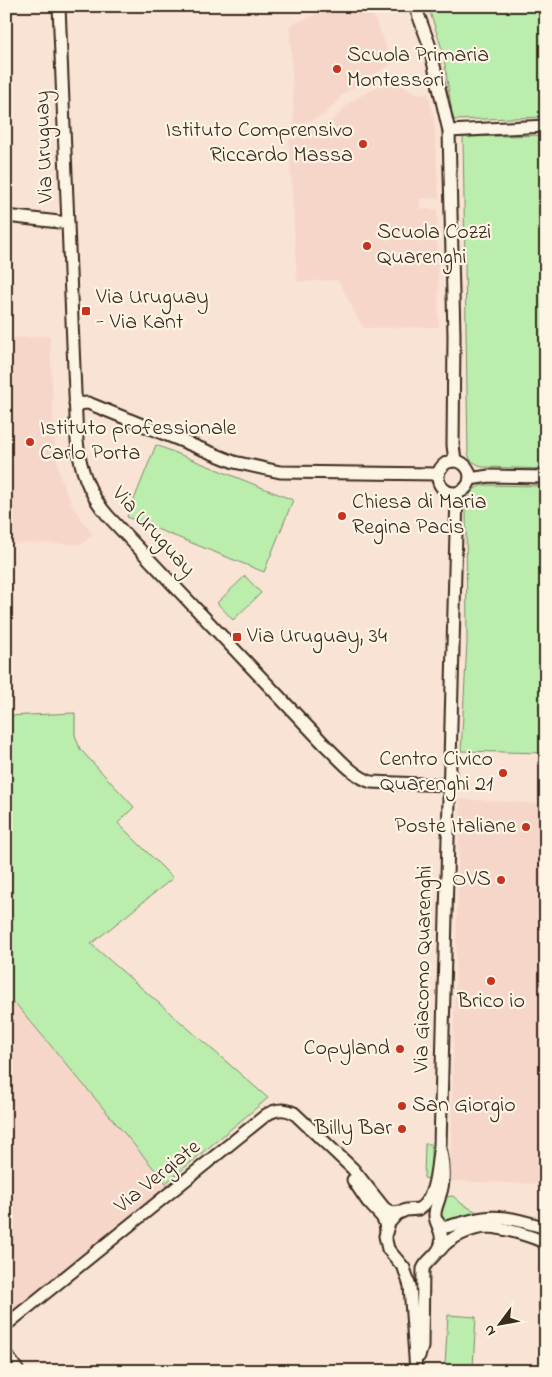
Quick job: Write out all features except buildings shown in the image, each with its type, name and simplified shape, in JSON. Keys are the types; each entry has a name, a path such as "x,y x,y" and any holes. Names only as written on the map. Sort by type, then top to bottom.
{"street":[{"name":"Via Uruguay","path":"59,6 77,441 82,470 90,490 100,507 352,771 366,780 376,782 448,785"},
{"path":"415,6 429,44 449,131 454,335 453,446 455,461"},
{"path":"449,131 546,126"},
{"path":"6,216 68,223"},
{"path":"75,404 88,403 234,462 280,472 438,474"},
{"path":"455,461 465,465 470,479 466,488 457,493 447,491 438,479 442,466 455,461"},
{"path":"470,479 489,476 546,477"},
{"name":"Via Giacomo Quarenghi","path":"414,1209 420,1209 424,1205 432,1190 440,1146 457,493"},
{"name":"Via Vergiate","path":"6,1325 269,1113 284,1109 294,1113 353,1169 384,1208 392,1213 401,1212"},
{"name":"Via Giacomo Quarenghi","path":"437,1253 442,1237 435,1214 441,1192 444,1169 440,1146"},
{"name":"Via Vergiate","path":"336,1153 368,1202 384,1221 386,1231"},
{"path":"416,1371 410,1286 405,1271 390,1253 387,1246 386,1231 390,1221 401,1212 414,1209 428,1214 442,1226 446,1227 484,1218 500,1217 546,1228"},
{"path":"416,1371 422,1347 424,1266 449,1241 484,1228 498,1229 546,1243"},
{"path":"397,1260 405,1265 413,1266 428,1262"},
{"path":"6,1354 18,1371"}],"shaded area":[{"name":"Scuola Primaria Montessori","path":"338,6 370,6 393,63 343,94 325,114 294,128 290,25"},
{"path":"390,79 418,94 428,93 434,120 439,198 420,199 420,209 437,209 439,327 363,328 338,280 297,282 289,140 333,120 350,102"},
{"name":"Istituto professionale Carlo Porta","path":"50,336 54,439 58,467 72,505 93,534 82,544 6,543 6,338"},
{"path":"460,799 546,804 546,1187 536,1188 536,1184 450,1181"},
{"path":"15,1003 170,1188 6,1320 6,1010"}],"green space":[{"path":"428,6 546,6 546,117 453,120 443,52"},
{"path":"546,135 546,469 482,467 470,460 468,452 463,137"},
{"path":"156,445 293,500 264,572 127,517"},
{"path":"483,485 546,486 546,753 461,751 467,643 466,506 471,492"},
{"path":"245,576 261,593 233,620 217,603"},
{"path":"75,713 75,735 80,749 134,807 118,823 173,878 91,944 268,1098 166,1183 15,1003 6,1010 6,716"},
{"path":"425,1144 431,1144 431,1179 424,1178"},
{"path":"453,1196 462,1204 477,1212 474,1215 447,1222 444,1220 441,1214 444,1197"},
{"path":"448,1315 476,1317 473,1367 445,1365"}],"place":[{"name":"Scuola Primaria Montessori","path":"337,69"},
{"name":"Istituto Comprensivo Riccardo Massa","path":"363,144"},
{"name":"Scuola Cozzi Quarenghi","path":"367,246"},
{"name":"Via Uruguay - Via Kant","path":"86,311"},
{"name":"Istituto professionale Carlo Porta","path":"30,442"},
{"name":"Chiesa di Maria Regina Pacis","path":"342,516"},
{"name":"Via Uruguay, 34","path":"237,637"},
{"name":"Centro Civico Quarenghi 21","path":"503,773"},
{"name":"Poste Italiane","path":"526,827"},
{"name":"OVS","path":"501,880"},
{"name":"Brico io","path":"491,981"},
{"name":"Copyland","path":"400,1049"},
{"name":"San Giorgio","path":"402,1106"},
{"name":"Billy Bar","path":"402,1129"}]}
